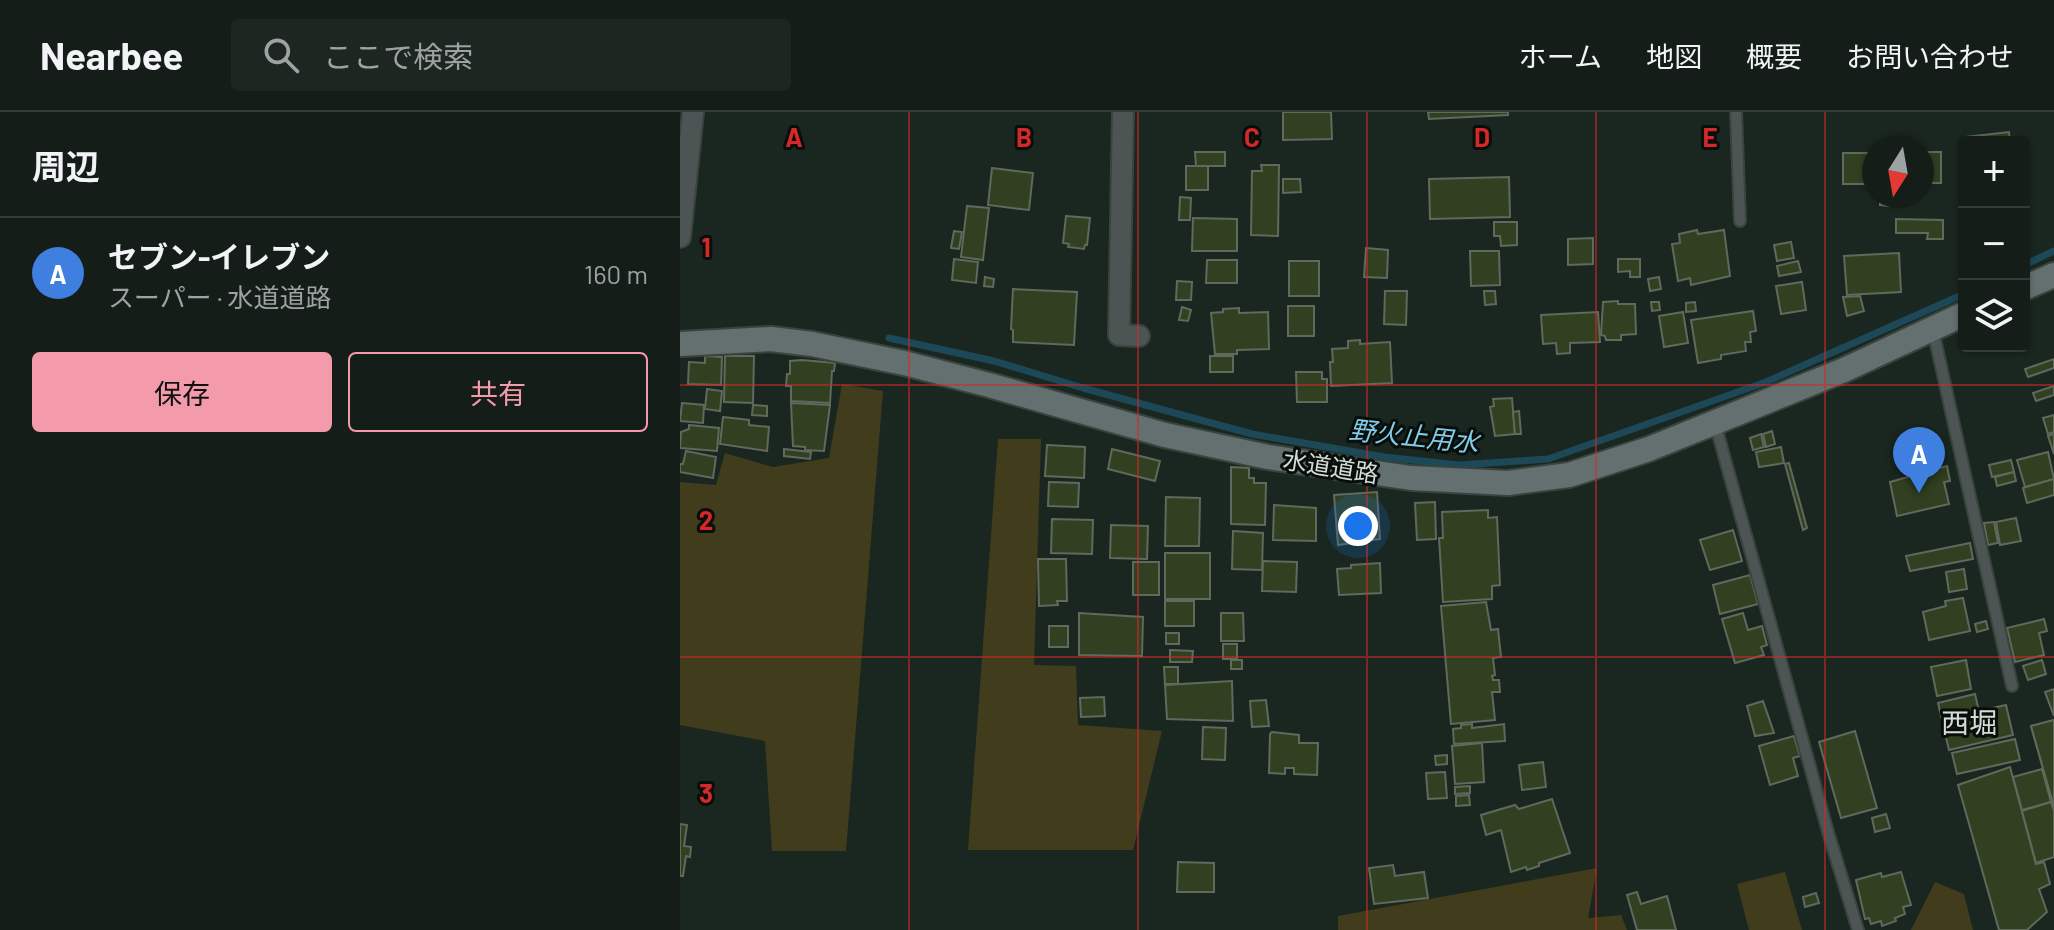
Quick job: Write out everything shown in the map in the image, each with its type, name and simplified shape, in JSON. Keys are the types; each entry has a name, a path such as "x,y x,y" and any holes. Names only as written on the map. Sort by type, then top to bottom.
{"street":[{"path":"680,237 693,112"},
{"path":"1123,112 1119,335 1139,336"},
{"path":"2030,285 2054,275"},
{"name":"水道道路","path":"680,344 771,339 812,344 904,363 1165,435 1329,468 1450,481 1508,483 1569,475 1649,449 1844,370 1958,317"}],"lane":[{"path":"1736,112 1740,221"},
{"path":"1933,328 2012,686"},
{"path":"1715,423 1858,930"}],"shaded area":[{"path":"842,384 883,391 846,851 772,851 765,741 680,725 680,482 716,485 725,453 773,467 829,458"},
{"path":"998,439 1041,439 1034,665 1076,666 1078,725 1162,731 1133,850 968,850"},
{"path":"1597,868 1588,918 1621,915 1627,930 1338,930 1338,916"},
{"path":"1785,872 1802,930 1749,930 1737,884"},
{"path":"1935,882 1964,894 1973,930 1911,930"}],"building":[{"path":"1283,112 1331,112 1332,139 1283,140"},
{"path":"1428,112 1508,112 1508,115 1429,119"},
{"path":"2009,132 2009,136 1975,136"},
{"path":"1195,152 1225,152 1225,166 1196,166"},
{"path":"1934,152 1941,152 1941,183 1934,183"},
{"path":"1843,153 1862,153 1862,184 1843,184"},
{"path":"1261,165 1279,165 1278,236 1251,235 1252,171 1262,171"},
{"path":"1186,166 1208,166 1208,190 1186,190"},
{"path":"992,168 1033,173 1029,210 988,205"},
{"path":"1509,177 1510,217 1430,219 1429,179"},
{"path":"1283,179 1300,179 1301,192 1283,193"},
{"path":"1180,197 1191,198 1190,220 1179,220"},
{"path":"967,206 989,208 983,260 961,257"},
{"path":"1066,216 1090,218 1084,249 1068,247 1069,244 1063,243"},
{"path":"1193,218 1237,219 1237,251 1192,251"},
{"path":"1896,219 1943,220 1943,239 1927,239 1928,233 1896,233"},
{"path":"1494,222 1517,222 1517,245 1501,246 1500,236 1494,236"},
{"path":"1697,230 1698,234 1724,230 1730,276 1691,285 1690,278 1678,281 1672,244 1680,243 1679,234"},
{"path":"954,231 962,232 959,249 951,248"},
{"path":"1593,238 1593,264 1568,265 1568,239"},
{"path":"1791,242 1794,258 1777,261 1774,245"},
{"path":"1366,248 1388,250 1387,278 1364,277"},
{"path":"1470,251 1499,251 1500,285 1471,286"},
{"path":"1899,253 1901,292 1847,295 1844,256"},
{"path":"954,259 978,262 976,283 952,280"},
{"path":"1618,259 1640,259 1640,277 1630,277 1630,271 1618,272"},
{"path":"1207,260 1237,260 1237,283 1206,283"},
{"path":"1289,261 1319,261 1319,296 1289,296"},
{"path":"1798,261 1801,272 1779,276 1777,266"},
{"path":"985,277 994,279 993,287 984,286"},
{"path":"1659,277 1661,289 1650,291 1648,279"},
{"path":"1177,281 1192,282 1191,300 1176,300"},
{"path":"1802,282 1806,310 1781,314 1776,286"},
{"path":"1013,289 1077,292 1074,345 1013,342"},
{"path":"1385,291 1407,291 1406,325 1384,324"},
{"path":"1484,291 1495,291 1496,304 1485,305"},
{"path":"1860,296 1864,311 1847,316 1843,297"},
{"path":"1618,301 1618,304 1635,304 1636,334 1621,335 1621,340 1606,340 1601,335 1603,302"},
{"path":"1651,302 1659,302 1660,310 1652,311"},
{"path":"1695,302 1696,311 1686,312 1686,303"},
{"path":"1288,306 1314,306 1314,336 1288,336"},
{"path":"1182,307 1191,310 1188,321 1179,320"},
{"path":"1239,308 1239,313 1268,312 1269,349 1215,354 1211,313"},
{"path":"1753,311 1756,331 1750,332 1751,342 1745,342 1746,351 1698,363 1691,320"},
{"path":"1598,312 1600,342 1570,343 1570,353 1557,354 1556,343 1543,344 1541,315"},
{"path":"1683,312 1688,343 1664,347 1659,316"},
{"path":"1360,340 1360,344 1390,342 1392,383 1331,386 1332,349 1348,348 1348,341"},
{"path":"705,356 722,357 721,385 688,384 689,362 705,363"},
{"path":"725,356 754,356 753,403 724,402"},
{"path":"1210,356 1233,356 1233,372 1210,372"},
{"path":"2054,359 2054,368 2028,377 2025,369"},
{"path":"790,361 835,363 830,403 791,401 791,386 786,386"},
{"path":"1296,372 1322,372 1322,379 1327,379 1327,402 1297,402"},
{"path":"2054,386 2054,395 2036,401 2033,393"},
{"path":"707,389 722,391 720,411 705,409"},
{"path":"1512,398 1515,434 1495,436 1490,407 1494,406 1493,399"},
{"path":"682,403 704,405 703,423 680,421"},
{"path":"791,403 830,405 824,451 793,446"},
{"path":"753,405 767,406 767,416 752,415"},
{"path":"1519,411 1521,434 1515,434 1513,412"},
{"path":"2054,415 2054,432 2048,434 2043,418"},
{"path":"723,417 749,420 749,425 769,427 767,451 720,444"},
{"path":"689,425 719,428 717,451 680,448 681,432 689,429"},
{"path":"1772,431 1775,444 1766,447 1763,434"},
{"path":"1761,434 1764,447 1753,450 1750,438"},
{"path":"2054,434 2054,454 2048,436"},
{"path":"1047,445 1085,447 1084,478 1045,476"},
{"path":"1781,447 1784,463 1759,467 1756,452"},
{"path":"784,449 811,452 810,459 784,456"},
{"path":"1112,449 1160,461 1155,481 1108,469"},
{"path":"686,451 716,457 713,478 680,472"},
{"path":"2048,452 2054,479 2025,487 2017,460"},
{"path":"2011,460 2014,472 1992,477 1989,465"},
{"path":"1789,463 1807,528 1803,530 1785,464"},
{"path":"1947,466 1950,481 1944,482 1949,504 1897,516 1890,482"},
{"path":"1231,467 1249,468 1249,478 1254,478 1254,483 1266,483 1265,525 1231,524"},
{"path":"2014,472 2016,481 1997,486 1995,477"},
{"path":"2054,479 2054,495 2027,503 2023,488"},
{"path":"1049,482 1079,483 1078,507 1048,506"},
{"path":"1377,492 1380,539 1338,545 1334,495"},
{"path":"1166,497 1200,498 1199,546 1165,546"},
{"path":"1435,502 1436,539 1417,540 1415,503"},
{"path":"1274,505 1316,508 1316,541 1273,540"},
{"path":"1488,510 1488,518 1497,517 1500,585 1492,586 1492,599 1443,602 1439,538 1443,538 1442,512"},
{"path":"2016,518 2021,541 2000,545 1996,522"},
{"path":"1052,519 1093,520 1092,554 1051,553"},
{"path":"1994,522 1998,543 1988,545 1984,523"},
{"path":"1111,525 1148,526 1147,559 1110,558"},
{"path":"1733,530 1742,561 1710,570 1700,540"},
{"path":"1233,531 1263,533 1262,570 1232,569"},
{"path":"1970,543 1973,559 1910,571 1906,556"},
{"path":"1165,553 1210,553 1210,599 1165,599"},
{"path":"1038,559 1066,559 1067,601 1039,606"},
{"path":"1263,561 1297,562 1296,592 1262,591"},
{"path":"1133,562 1159,562 1159,595 1133,595"},
{"path":"1380,563 1381,593 1339,595 1337,569"},
{"path":"1964,569 1967,589 1949,592 1946,572"},
{"path":"1750,575 1758,604 1720,614 1713,585"},
{"path":"1963,598 1970,631 1929,640 1923,612 1946,606 1945,601"},
{"path":"1165,601 1194,601 1194,626 1165,626"},
{"path":"1486,602 1491,630 1498,629 1501,657 1493,658 1495,675 1492,676 1493,680 1499,680 1500,692 1492,692 1495,720 1451,724 1441,606"},
{"path":"1079,613 1143,617 1142,656 1079,655"},
{"path":"1221,613 1243,613 1244,641 1221,641"},
{"path":"1743,613 1748,630 1762,626 1767,645 1761,647 1764,655 1735,663 1722,619"},
{"path":"2044,619 2047,631 2039,633 2044,655 2015,662 2007,628"},
{"path":"1986,621 1988,629 1977,632 1975,624"},
{"path":"1049,626 1068,626 1068,647 1049,647"},
{"path":"1166,633 1179,633 1179,644 1166,644"},
{"path":"1223,644 1237,644 1237,659 1223,659"},
{"path":"1170,650 1193,651 1192,662 1170,662"},
{"path":"1231,660 1242,660 1242,669 1231,669"},
{"path":"1966,660 1971,689 1937,696 1931,667"},
{"path":"2042,660 2046,674 2028,680 2023,666"},
{"path":"1164,667 1178,667 1178,684 1165,684"},
{"path":"1232,681 1233,721 1167,719 1165,685"},
{"path":"2054,689 2054,716 2045,692"},
{"path":"1975,694 1979,711 2006,705 2013,735 1949,750 1938,703"},
{"path":"1104,697 1105,716 1081,717 1080,698"},
{"path":"1266,700 1269,726 1252,727 1250,701"},
{"path":"1763,701 1774,733 1755,736 1747,706"},
{"path":"2054,720 2054,807 2031,726"},
{"path":"2054,720 2054,807 2031,726"},
{"path":"1472,724 1472,728 1504,724 1505,741 1454,744 1453,729"},
{"path":"1203,727 1226,728 1225,760 1202,759"},
{"path":"1855,731 1877,808 1841,818 1819,742"},
{"path":"1272,732 1299,735 1299,743 1318,743 1317,775 1294,774 1294,768 1285,768 1285,774 1269,773"},
{"path":"1794,736 1800,756 1793,758 1798,776 1770,785 1759,746"},
{"path":"2015,739 2020,760 1957,774 1952,753"},
{"path":"1482,743 1484,782 1455,784 1452,746"},
{"path":"1447,755 1447,764 1436,765 1435,756"},
{"path":"1543,762 1546,787 1522,790 1519,765"},
{"path":"2010,767 2036,864 2044,862 2050,884 2039,889 2047,912 2027,930 1999,930 1958,785"},
{"path":"2042,769 2051,802 2022,810 2013,777"},
{"path":"1445,772 1447,798 1428,799 1426,773"},
{"path":"1470,786 1470,793 1455,794 1455,787"},
{"path":"1469,795 1470,805 1456,806 1456,796"},
{"path":"1552,799 1570,853 1527,870 1526,867 1511,872 1501,830 1486,835 1481,815 1515,805 1519,809"},
{"path":"2051,802 2054,811 2054,857 2036,863 2022,811"},
{"path":"1886,814 1890,828 1875,832 1872,818"},
{"path":"680,824 687,825 684,846 691,847 690,857 686,856 683,876 680,876"},
{"path":"1178,862 1214,863 1214,892 1177,892"},
{"path":"1393,865 1395,876 1424,872 1428,898 1374,904 1369,868"},
{"path":"1901,872 1911,905 1903,907 1905,914 1895,918 1896,921 1882,926 1881,921 1871,924 1869,918 1865,919 1856,880 1881,873 1882,877"},
{"path":"1637,892 1641,904 1667,896 1676,930 1637,930 1627,895"},
{"path":"1816,893 1819,903 1805,907 1803,897"}],"waterway":[{"name":"野火止用水","path":"2030,262 2054,251"},
{"name":"野火止用水","path":"889,338 994,361 1252,434 1384,457 1459,465 1548,459 1766,382 1958,297"}],"place":[{"name":"セブン-イレブン","path":"1919,493"}],"district":[{"name":"西堀","path":"1969,722"}]}
